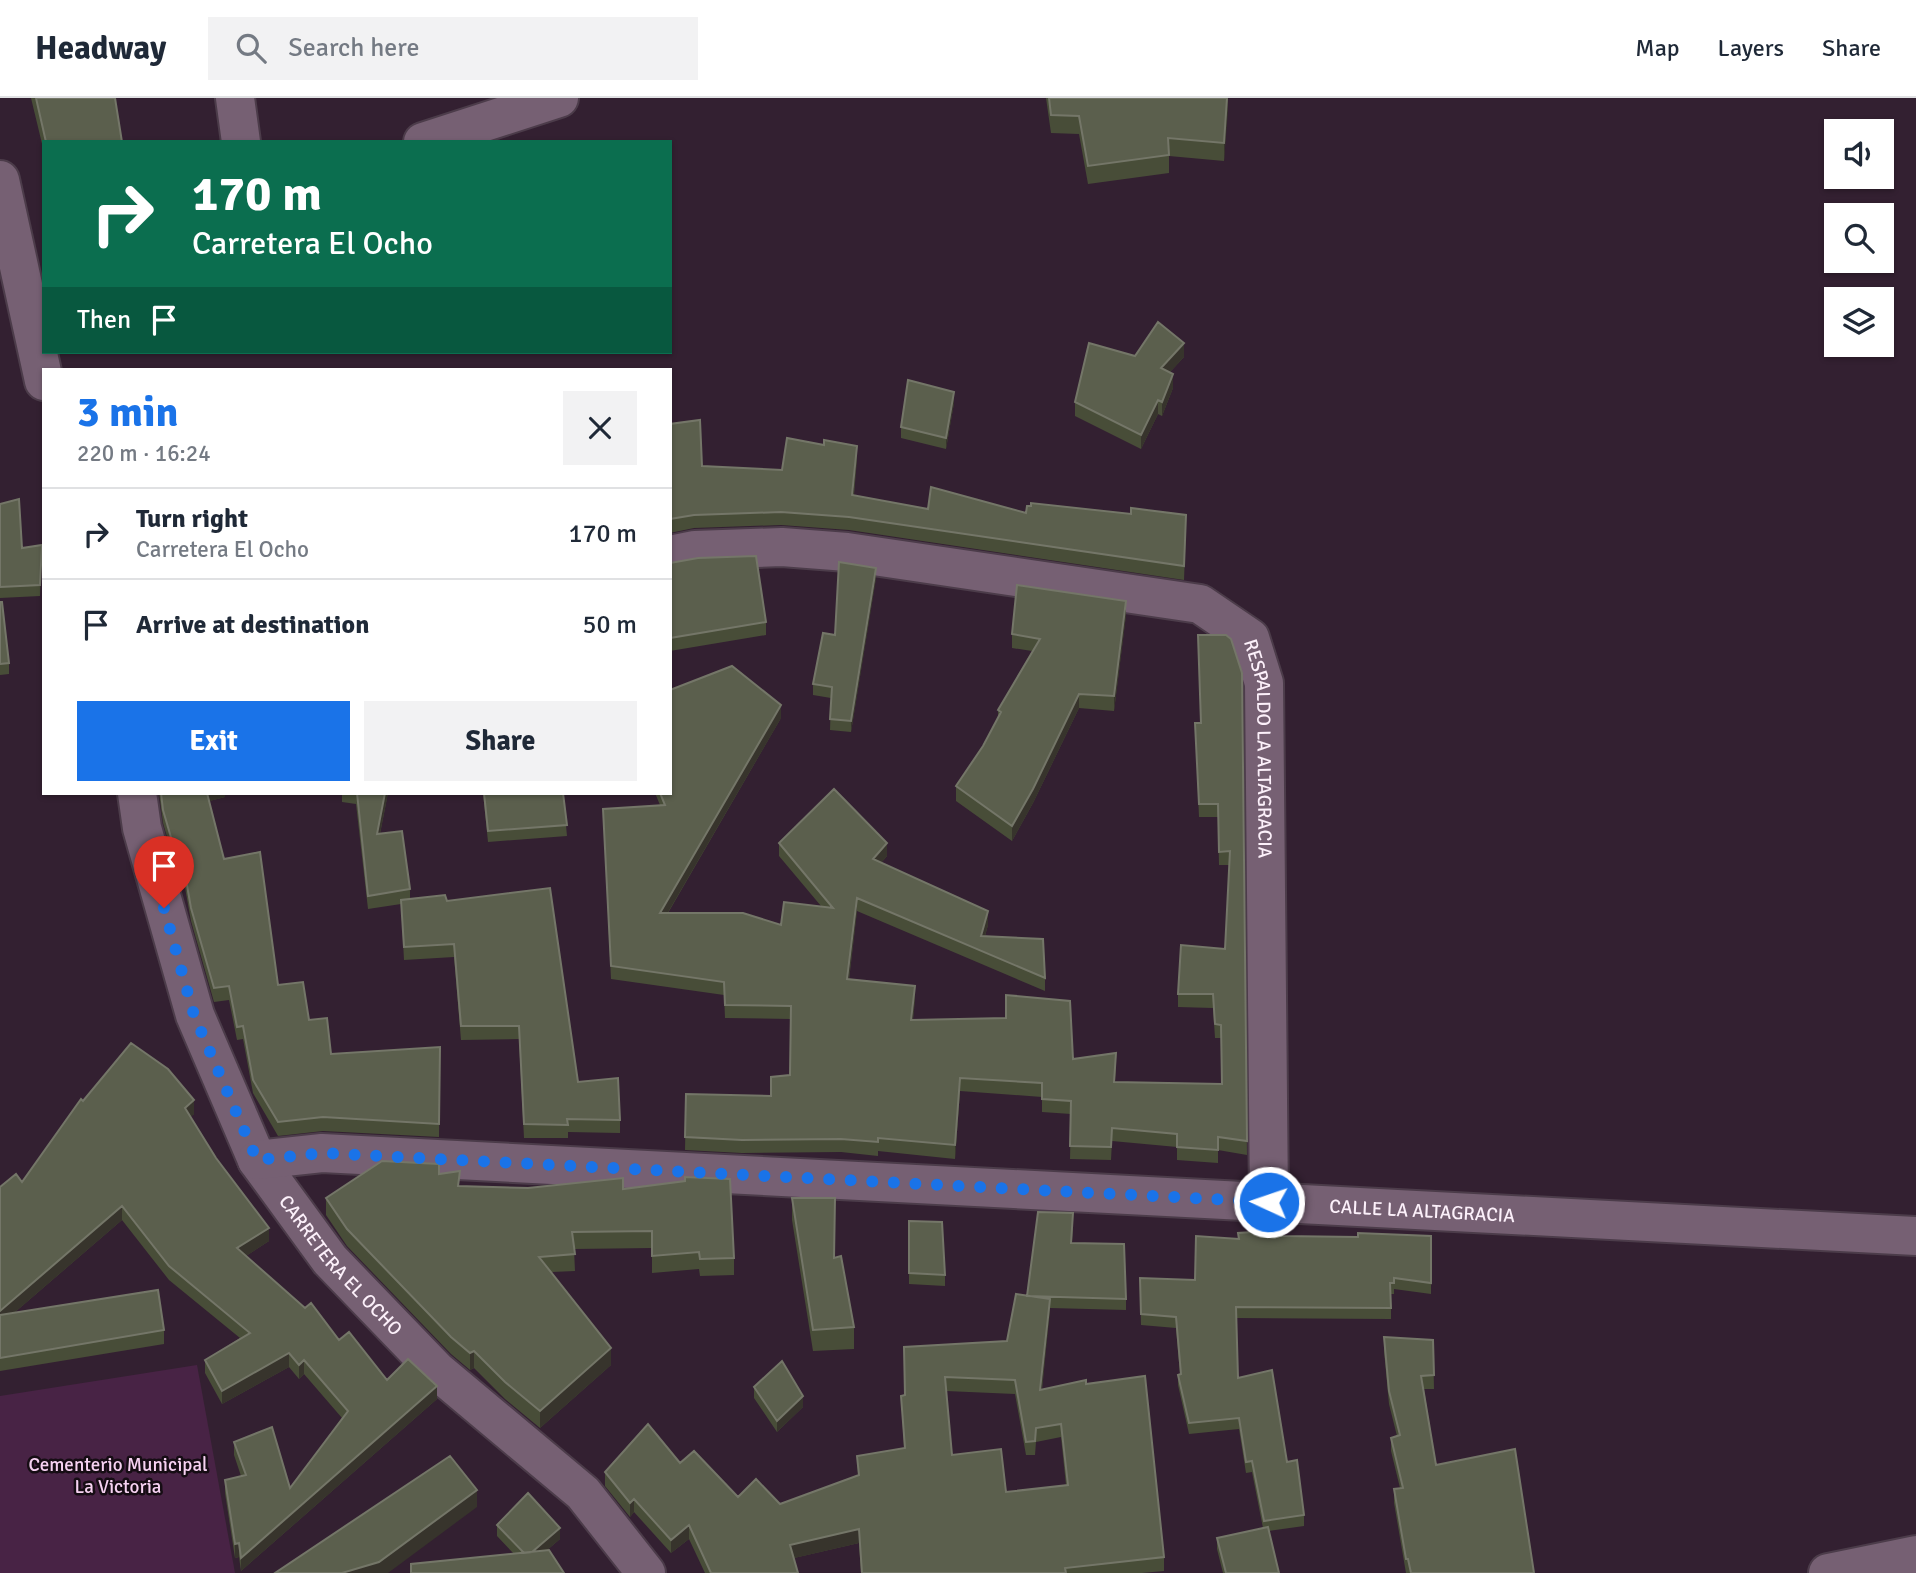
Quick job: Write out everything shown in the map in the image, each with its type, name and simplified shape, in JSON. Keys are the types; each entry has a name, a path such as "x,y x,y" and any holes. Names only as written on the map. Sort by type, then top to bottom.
{"street":[{"path":"235,98 242,140"},
{"path":"429,140 559,98"},
{"path":"0,180 42,372"},
{"name":"RESPALDO LA ALTAGRACIA","path":"672,555 695,550 782,547 874,556 1200,604 1250,638 1264,684 1269,1202"},
{"name":"CARRETERA EL OCHO","path":"137,795 142,828 194,1015 257,1160 330,1260 436,1370 583,1493 646,1573"},
{"name":"CALLE LA ALTAGRACIA","path":"257,1160 322,1153 1916,1236"},
{"path":"1834,1572 1916,1555"}],"green space":[{"name":"Cementerio Municipal La Victoria","path":"197,1365 235,1573 0,1573 0,1396"}],"building":[{"path":"36,98 115,98 122,140 46,140"},
{"path":"1049,98 1227,98 1224,143 1168,138 1169,155 1088,166 1079,116 1051,115"},
{"path":"1158,322 1184,343 1161,368 1173,374 1162,402 1158,400 1141,435 1075,402 1089,343 1135,356"},
{"path":"908,380 954,392 946,438 901,427"},
{"path":"700,420 702,466 782,470 787,438 824,445 824,440 857,446 852,495 928,509 931,487 1026,513 1027,506 1031,506 1031,503 1131,514 1131,508 1186,515 1184,566 849,517 781,512 694,515 672,519 672,424"},
{"path":"19,499 22,548 42,545 40,585 0,587 0,504"},
{"path":"756,556 766,622 672,638 672,563 698,558"},
{"path":"839,562 876,568 851,721 830,719 832,687 813,684 823,633 835,635"},
{"path":"1017,585 1126,601 1114,696 1079,694 1012,826 956,786 983,746 1001,712 998,710 1040,639 1012,634"},
{"path":"0,602 9,663 0,664"},
{"path":"1198,635 1226,635 1231,639 1242,673 1247,1141 1218,1137 1218,1150 1177,1147 1177,1134 1112,1128 1111,1147 1070,1146 1071,1101 1042,1099 1042,1083 960,1078 955,1145 878,1138 878,1142 685,1137 686,1094 771,1096 771,1077 790,1075 791,1006 725,1005 724,982 611,966 603,809 665,805 661,795 672,795 672,689 732,666 781,705 660,913 743,913 781,925 784,902 833,908 779,843 834,789 887,843 873,859 988,911 981,936 1043,939 1045,978 857,898 847,979 915,986 911,1020 1006,1018 1006,995 1070,1001 1073,1059 1116,1053 1114,1082 1222,1084 1221,1025 1215,1024 1213,994 1178,994 1181,945 1225,949 1230,851 1219,852 1218,804 1199,804 1195,723 1201,723"},
{"path":"161,795 208,795 224,859 260,852 278,985 303,982 309,1020 327,1018 331,1054 440,1047 439,1124 323,1117 278,1122 253,1080 243,1026 237,1027 229,986 214,988 191,908 182,857 177,858"},
{"path":"357,795 385,795 377,834 402,831 410,889 368,896"},
{"path":"484,795 563,795 567,825 488,831"},
{"path":"550,888 578,1082 618,1078 620,1120 567,1119 568,1125 524,1124 519,1026 461,1026 454,944 404,947 401,900 445,895 447,901"},
{"path":"131,1043 168,1069 194,1100 185,1108 216,1158 269,1228 237,1248 305,1308 311,1303 339,1340 349,1332 387,1380 408,1359 437,1386 241,1558 239,1543 235,1544 225,1480 246,1475 234,1442 272,1427 290,1488 348,1411 304,1360 299,1365 289,1353 222,1391 205,1360 250,1333 169,1266 122,1206 0,1311 0,1187 16,1174 22,1182 81,1099 83,1101"},
{"path":"382,1161 439,1164 439,1174 460,1171 458,1186 528,1188 623,1178 623,1189 685,1181 685,1177 730,1179 734,1258 700,1259 699,1252 652,1256 652,1231 572,1232 575,1254 539,1257 611,1348 540,1411 474,1351 470,1353 451,1337 347,1229 326,1198"},
{"path":"792,1198 835,1198 834,1258 841,1256 854,1327 813,1330"},
{"path":"1038,1212 1073,1213 1071,1243 1124,1244 1126,1299 1027,1296"},
{"path":"909,1221 942,1222 945,1275 909,1273"},
{"path":"1282,1230 1282,1236 1358,1237 1358,1233 1431,1236 1431,1283 1394,1278 1394,1283 1390,1283 1391,1308 1236,1307 1238,1378 1272,1370 1287,1462 1297,1460 1304,1515 1264,1521 1252,1461 1246,1462 1239,1418 1189,1423 1178,1375 1181,1374 1176,1317 1141,1314 1140,1278 1195,1280 1196,1236 1239,1239 1238,1233"},
{"path":"158,1290 164,1330 0,1358 0,1315"},
{"path":"1016,1294 1050,1299 1040,1390 1086,1380 1086,1384 1145,1376 1164,1557 1065,1568 1066,1573 862,1573 859,1529 790,1545 798,1573 711,1573 689,1525 671,1540 634,1499 630,1503 605,1472 648,1424 680,1463 694,1451 738,1497 756,1479 780,1504 859,1475 857,1456 905,1448 901,1396 905,1395 904,1347 1007,1341","holes":["945,1377 1015,1380 1026,1442 1035,1441 1036,1428 1061,1424 1068,1485 1006,1492 1001,1449 952,1455"]},
{"path":"1384,1337 1433,1340 1434,1375 1421,1376 1436,1465 1515,1449 1534,1573 1411,1573 1406,1559 1394,1489 1403,1488 1391,1438 1400,1435 1389,1391"},
{"path":"782,1361 803,1396 777,1421 754,1387"},
{"path":"450,1456 477,1490 379,1562 342,1573 275,1573"},
{"path":"528,1493 560,1528 532,1552 524,1553 497,1525"},
{"path":"1268,1527 1279,1573 1226,1573 1217,1538"},
{"path":"549,1550 564,1573 411,1573 411,1564"}],"route":[{"path":"164,908 194,1015 257,1160 322,1153 1269,1202"}]}
